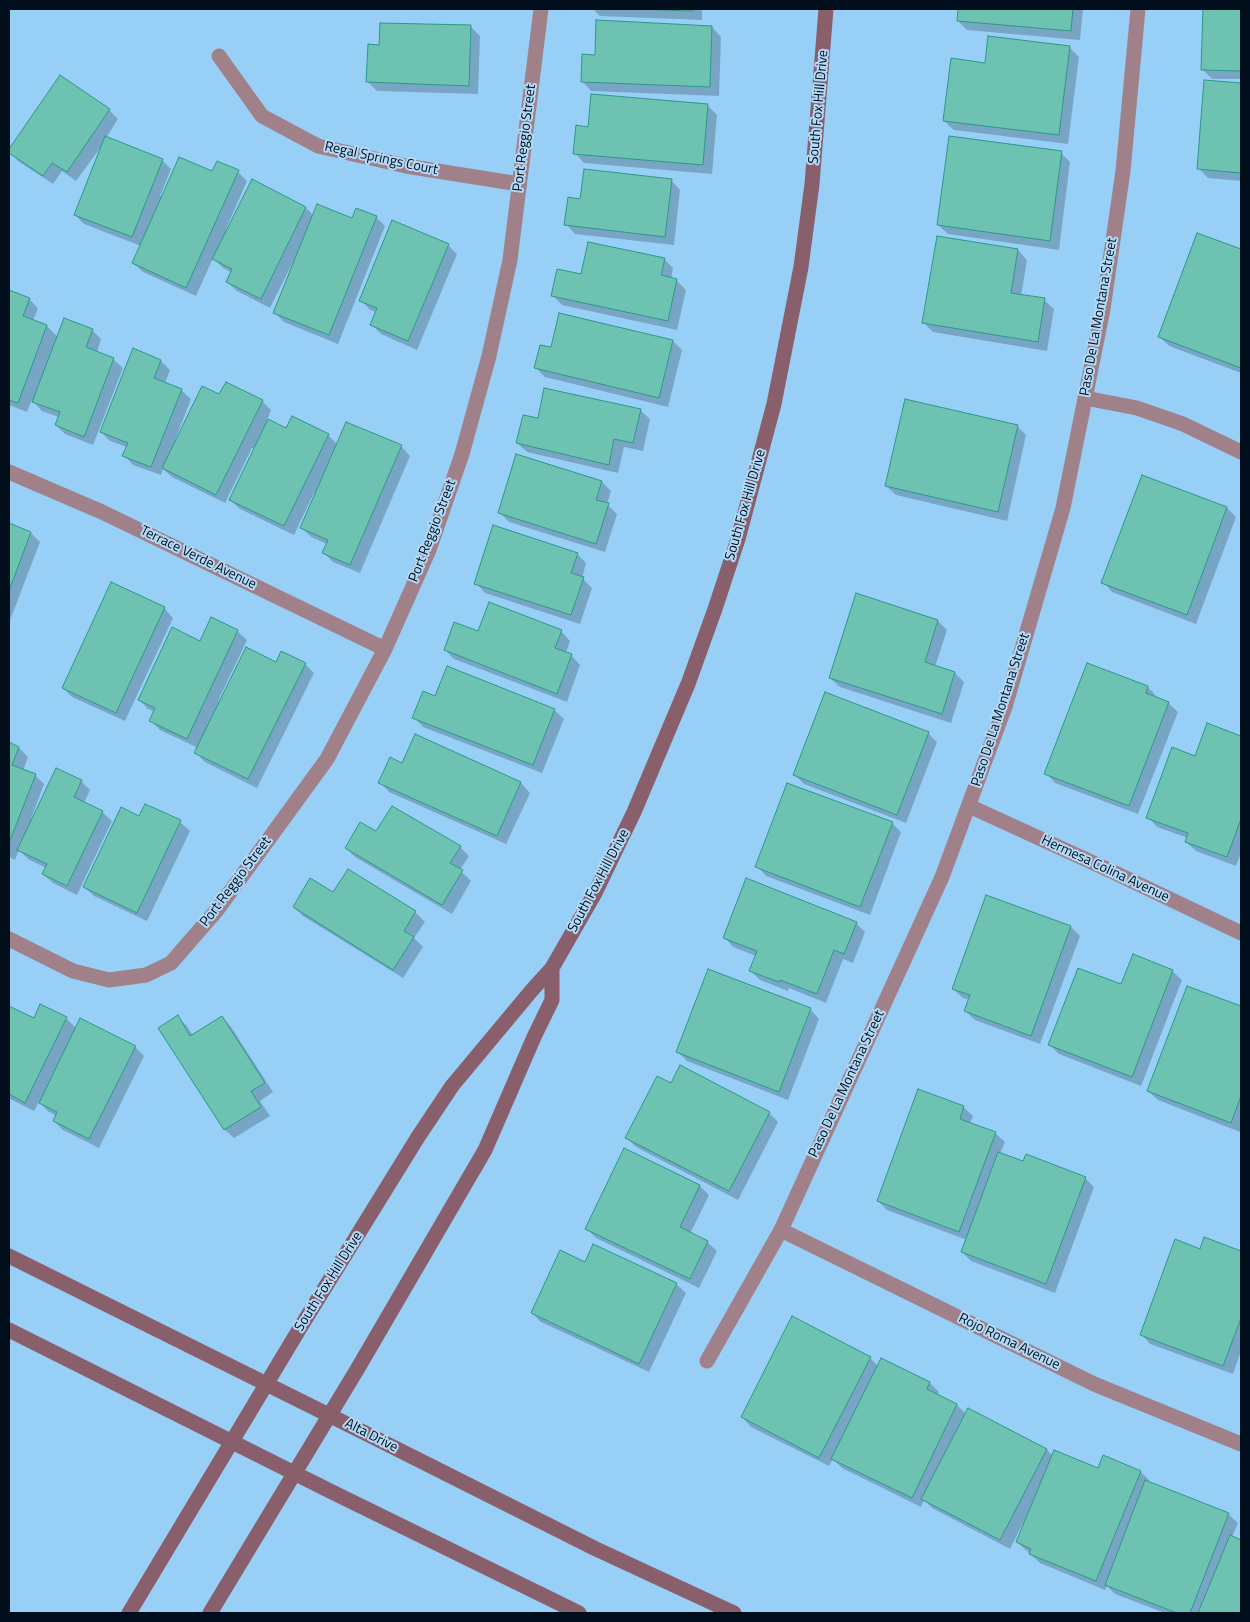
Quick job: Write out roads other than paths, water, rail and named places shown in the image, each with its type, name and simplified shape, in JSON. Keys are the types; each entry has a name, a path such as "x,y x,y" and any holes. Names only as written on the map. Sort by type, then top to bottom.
{"street":[{"name":"Port Reggio Street","path":"9,939 73,971 108,980 146,975 171,963 217,910 327,759 384,649 429,550 462,454 488,356 510,260 541,9"},
{"name":"South Fox Hill Drive","path":"129,1613 413,1145 448,1093 552,968 595,892 634,812 688,684 715,609 738,539 774,404 801,267 812,184 826,9"},
{"name":"Paso De La Montana Street","path":"707,1361 781,1230 942,877 1005,707 1063,508 1103,310 1123,171 1138,9"},
{"name":"Regal Springs Court","path":"219,56 262,116 318,146 406,166 519,184"},
{"path":"1085,398 1137,408 1183,424 1241,452"},
{"name":"Terrace Verde Avenue","path":"9,472 102,512 384,649"},
{"name":"Hermesa Colina Avenue","path":"969,806 1241,933"},
{"name":"South Fox Hill Drive","path":"210,1613 486,1150 552,1000 552,968"},
{"name":"Rojo Roma Avenue","path":"781,1230 1094,1384 1241,1444"},
{"name":"Alta Drive","path":"9,1256 596,1549 734,1613"},
{"path":"9,1330 578,1613"}]}
